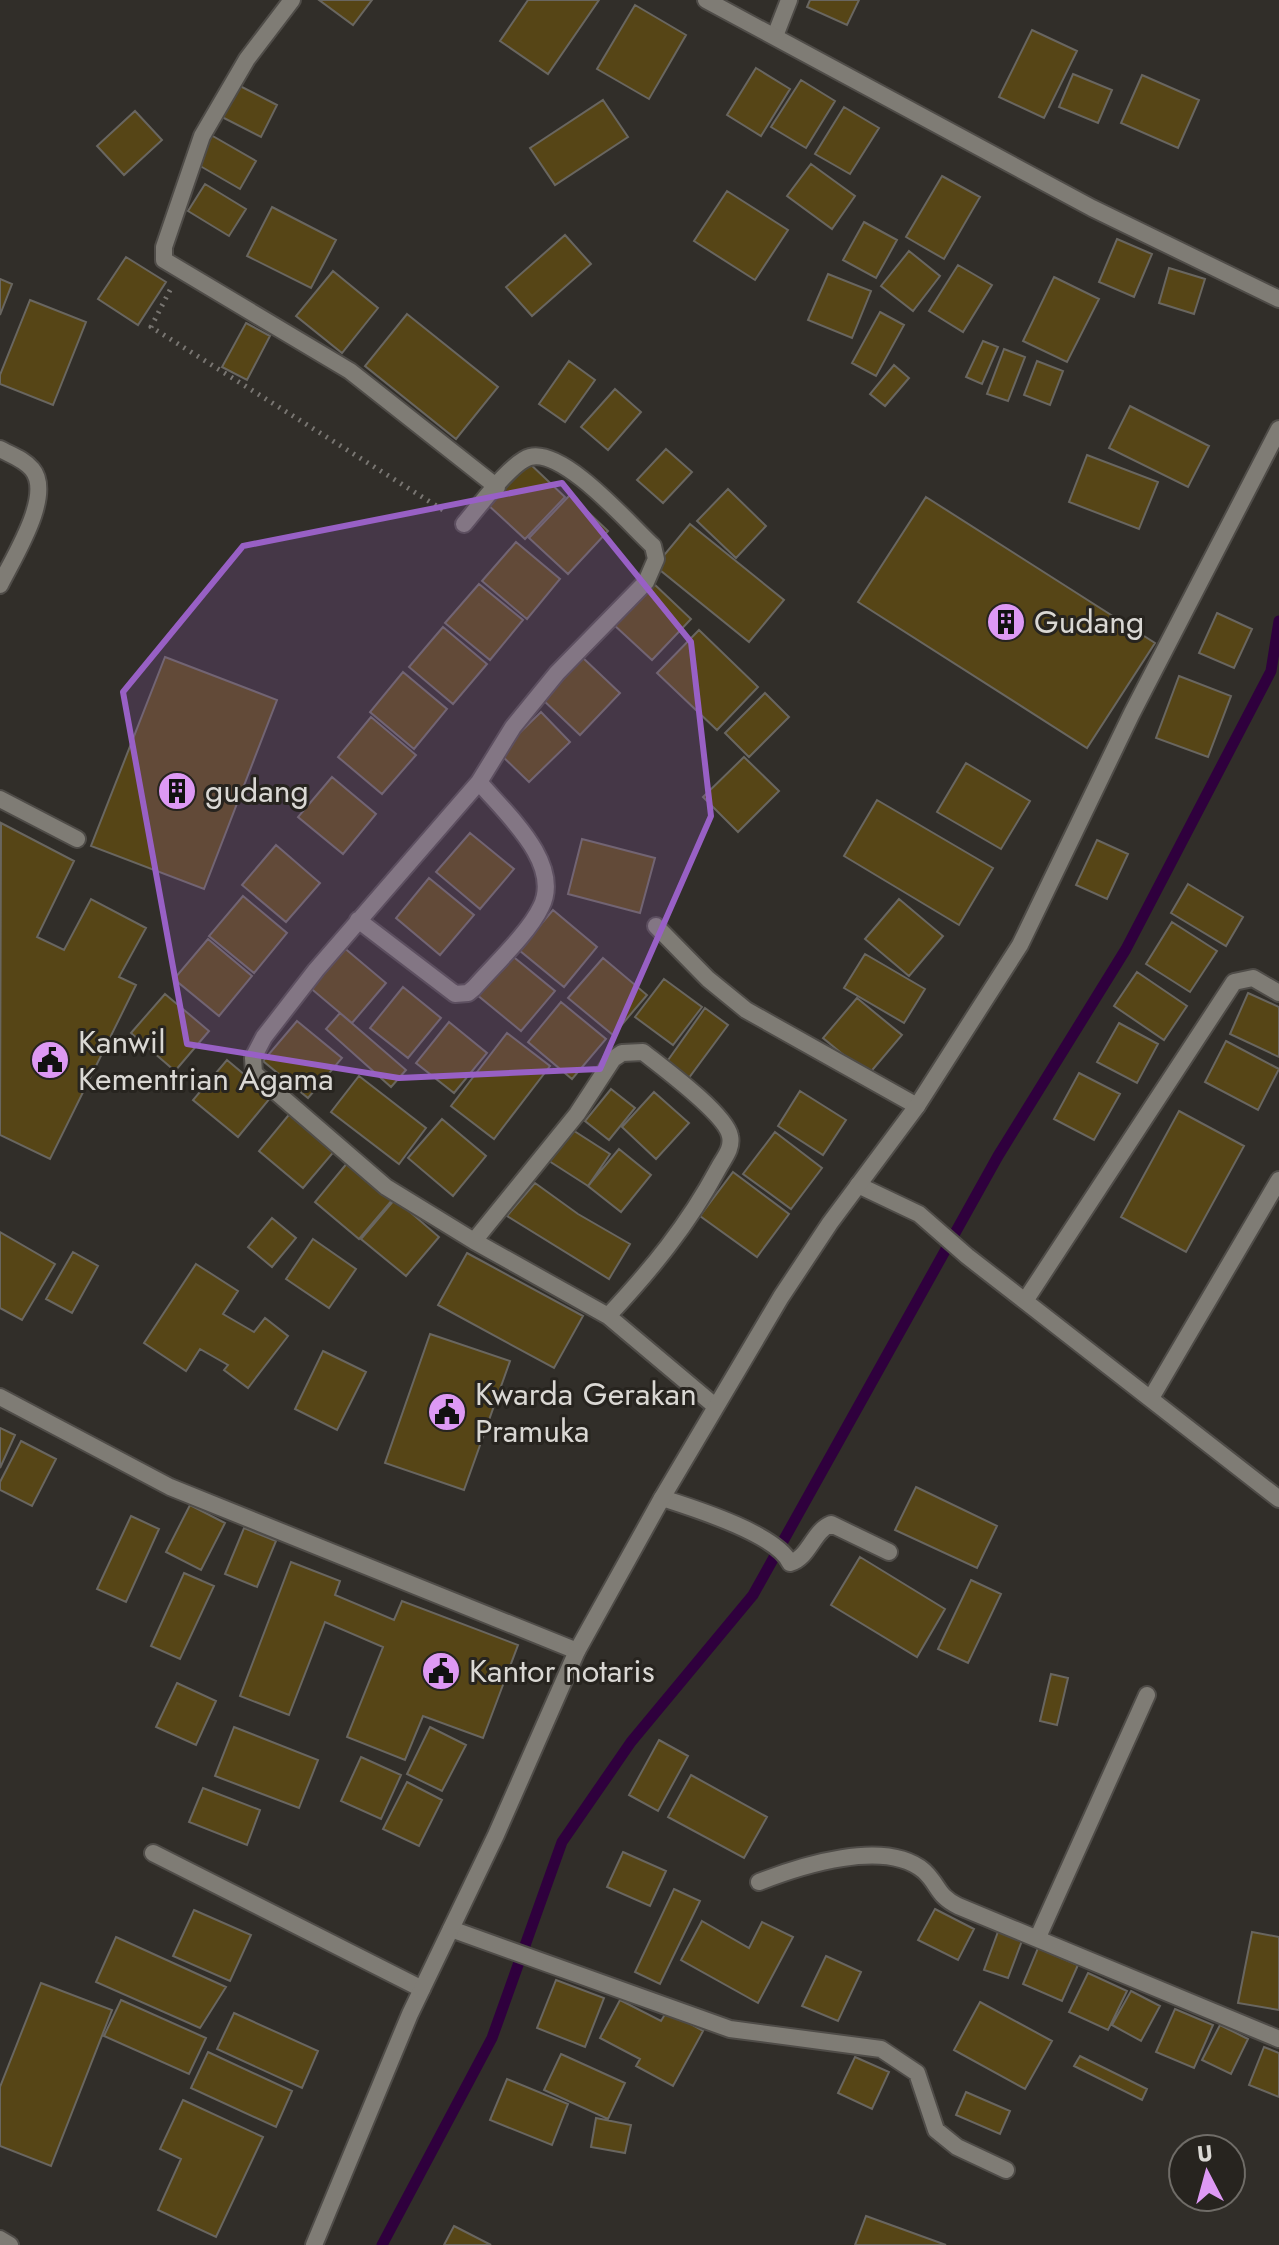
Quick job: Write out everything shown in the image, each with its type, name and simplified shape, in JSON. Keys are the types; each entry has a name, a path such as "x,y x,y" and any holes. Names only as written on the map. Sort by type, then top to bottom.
{"street":[{"path":"292,0 228,88 196,149 164,247 164,260 179,272 350,371 497,487"},
{"path":"706,0 1078,201 1279,299"},
{"path":"775,36 789,0"},
{"path":"314,2245 422,1989 577,1651 715,1406 781,1297 917,1106 1020,945 1132,713 1279,429"},
{"path":"0,449 27,465 39,483 35,512 0,585"},
{"path":"464,524 528,457 551,459 570,468 653,546 656,559 646,582 557,673 513,727 479,782 358,920 264,1037 253,1058 254,1073 386,1187 474,1241 608,1316 715,1406"},
{"path":"358,920 455,994 468,993 474,988 540,911 547,882 544,868 517,827 479,782"},
{"path":"0,799 77,839"},
{"path":"656,926 708,979 746,1010 917,1106"},
{"path":"1025,1301 1234,982 1241,978 1253,978 1279,993"},
{"path":"474,1241 577,1114 613,1059 622,1053 643,1052 706,1104 730,1132 731,1146 697,1209 652,1268 608,1316"},
{"path":"1151,1398 1279,1180"},
{"path":"858,1185 919,1214 967,1256 1279,1499"},
{"path":"0,1397 170,1487 577,1651"},
{"path":"662,1498 765,1540 785,1552 790,1563 799,1560 822,1528 831,1524 889,1552"},
{"path":"1038,1937 1147,1695"},
{"path":"153,1853 422,1989"},
{"path":"759,1882 827,1860 879,1857 923,1871 943,1898 951,1902 1279,2039"},
{"path":"451,1929 730,2029 881,2049 917,2073 936,2130 957,2147 1006,2170"},
{"path":"0,2239 10,2245"}],"path":[{"path":"179,272 151,327 464,524"}],"highlighted area":[{"path":"562,483 691,642 711,816 600,1069 399,1078 187,1044 123,692 243,546"}],"building":[{"path":"319,0 372,0 353,25"},
{"path":"528,0 599,0 548,74 500,41"},
{"path":"810,0 859,0 847,25 807,7"},
{"path":"635,5 686,35 649,99 597,69"},
{"path":"1032,30 1077,51 1044,118 999,97"},
{"path":"756,68 790,89 761,136 727,115"},
{"path":"1073,74 1112,90 1098,123 1059,107"},
{"path":"1142,75 1199,100 1178,148 1121,123"},
{"path":"801,80 835,101 806,148 771,127"},
{"path":"236,84 277,105 261,137 220,116"},
{"path":"603,100 628,137 555,185 530,148"},
{"path":"844,107 879,128 850,174 815,154"},
{"path":"135,111 162,140 124,175 97,146"},
{"path":"211,135 256,161 240,189 195,163"},
{"path":"811,164 855,196 832,229 787,196"},
{"path":"942,176 980,197 944,259 906,237"},
{"path":"205,184 246,209 229,236 188,211"},
{"path":"727,191 788,230 755,280 694,241"},
{"path":"272,207 336,240 311,288 247,256"},
{"path":"864,222 897,240 876,278 843,260"},
{"path":"565,235 591,264 532,316 506,287"},
{"path":"1117,239 1152,254 1134,297 1099,282"},
{"path":"909,251 940,276 913,311 881,286"},
{"path":"126,257 166,282 138,325 98,299"},
{"path":"958,265 992,285 963,332 929,311"},
{"path":"1169,268 1205,279 1194,314 1159,303"},
{"path":"333,271 378,308 342,353 296,316"},
{"path":"828,274 871,291 852,338 808,320"},
{"path":"1054,277 1099,299 1067,362 1023,341"},
{"path":"0,279 12,284 0,315"},
{"path":"30,300 86,322 53,405 0,384 0,375"},
{"path":"880,312 904,325 876,376 852,363"},
{"path":"407,314 498,387 456,439 365,366"},
{"path":"246,323 270,336 247,380 222,367"},
{"path":"983,341 998,347 982,384 966,377"},
{"path":"1004,349 1025,357 1008,401 987,394"},
{"path":"569,361 595,380 565,422 539,404"},
{"path":"1037,361 1063,371 1050,405 1024,395"},
{"path":"894,365 909,378 885,406 870,394"},
{"path":"615,389 641,412 608,450 581,427"},
{"path":"1130,406 1209,446 1188,487 1109,448"},
{"path":"666,449 692,472 663,503 637,480"},
{"path":"1087,455 1158,482 1139,529 1069,502"},
{"path":"527,461 565,497 525,539 487,504"},
{"path":"728,489 766,526 736,558 697,521"},
{"path":"570,495 608,531 568,574 529,538"},
{"name":"Gudang","path":"926,497 1155,643 1087,748 858,602"},
{"path":"690,524 784,600 749,642 655,566"},
{"path":"516,542 560,579 527,619 482,581"},
{"path":"653,583 691,619 652,660 614,625"},
{"path":"479,584 523,620 490,660 445,623"},
{"path":"1217,613 1252,629 1234,668 1199,653"},
{"path":"443,627 487,664 453,704 409,667"},
{"path":"699,630 758,687 717,730 657,673"},
{"name":"gudang","path":"165,657 277,700 204,889 91,846"},
{"path":"582,657 620,693 580,735 542,699"},
{"path":"403,672 447,709 414,749 370,712"},
{"path":"1179,676 1231,696 1208,757 1156,738"},
{"path":"765,693 789,717 749,757 725,733"},
{"path":"541,712 570,742 529,782 499,753"},
{"path":"371,717 416,755 382,794 338,757"},
{"path":"744,757 779,791 738,832 703,797"},
{"path":"966,763 1030,801 1001,849 937,812"},
{"path":"332,777 376,814 343,854 298,817"},
{"path":"877,800 993,868 959,925 844,856"},
{"name":"Kanwil Kementrian Agama","path":"1,823 74,861 37,937 64,950 91,899 146,928 119,977 136,985 50,1159 0,1135"},
{"path":"470,833 514,869 480,909 436,872"},
{"path":"582,839 655,858 640,913 568,894"},
{"path":"1097,840 1128,854 1107,899 1076,885"},
{"path":"276,845 320,883 286,922 242,885"},
{"path":"429,878 474,915 440,955 396,918"},
{"path":"1188,884 1243,917 1226,946 1171,913"},
{"path":"243,896 287,933 254,973 209,936"},
{"path":"899,899 943,936 909,976 865,939"},
{"path":"553,910 597,947 564,987 519,950"},
{"path":"1172,922 1217,951 1190,992 1146,964"},
{"path":"208,939 252,976 219,1016 174,979"},
{"path":"342,946 386,983 352,1023 308,986"},
{"path":"510,954 555,991 521,1031 476,994"},
{"path":"865,954 925,989 904,1023 844,988"},
{"path":"603,958 647,995 613,1035 568,998"},
{"path":"1137,972 1187,1006 1164,1040 1114,1006"},
{"path":"664,979 702,1007 673,1045 635,1017"},
{"path":"403,987 441,1018 408,1058 370,1028"},
{"path":"1248,993 1279,1007 1279,1057 1230,1034"},
{"path":"165,994 209,1031 175,1071 131,1033"},
{"path":"857,998 902,1035 868,1075 823,1038"},
{"path":"561,1002 606,1039 572,1079 528,1042"},
{"path":"705,1008 728,1025 688,1079 666,1063"},
{"path":"340,1013 406,1070 391,1087 326,1029"},
{"path":"297,1021 342,1058 308,1098 263,1061"},
{"path":"449,1022 487,1053 454,1093 416,1063"},
{"path":"1119,1023 1158,1044 1137,1083 1097,1062"},
{"path":"507,1033 550,1066 494,1139 451,1106"},
{"path":"1226,1041 1279,1069 1258,1110 1205,1082"},
{"path":"227,1060 271,1097 238,1137 193,1100"},
{"path":"1079,1073 1120,1094 1094,1140 1054,1119"},
{"path":"359,1076 426,1128 399,1164 331,1112"},
{"path":"611,1089 635,1108 609,1140 585,1121"},
{"path":"800,1091 846,1120 823,1155 778,1126"},
{"path":"654,1092 689,1123 656,1159 622,1127"},
{"path":"292,1111 337,1148 303,1188 259,1151"},
{"path":"1179,1111 1244,1146 1186,1252 1121,1217"},
{"path":"442,1119 486,1156 453,1196 408,1158"},
{"path":"568,1127 610,1154 588,1186 546,1159"},
{"path":"775,1132 822,1168 791,1209 743,1174"},
{"path":"619,1149 651,1175 621,1212 588,1186"},
{"path":"348,1162 393,1199 359,1239 315,1202"},
{"path":"733,1172 789,1214 757,1257 700,1216"},
{"path":"535,1183 578,1214 630,1244 609,1279 507,1216"},
{"path":"395,1199 439,1237 406,1276 361,1239"},
{"path":"272,1218 296,1238 272,1267 248,1247"},
{"path":"0,1232 55,1264 22,1320 0,1308"},
{"path":"313,1239 356,1269 329,1308 286,1279"},
{"path":"73,1252 98,1266 72,1313 46,1299"},
{"path":"467,1253 583,1316 554,1368 438,1305"},
{"path":"196,1264 238,1291 223,1314 254,1332 265,1318 288,1336 248,1388 224,1370 228,1365 200,1349 186,1371 144,1343"},
{"name":"Kwarda Gerakan Pramuka","path":"430,1334 510,1361 464,1490 385,1463"},
{"path":"323,1351 366,1372 337,1430 295,1409"},
{"path":"0,1428 15,1435 0,1468"},
{"path":"21,1441 56,1459 32,1506 0,1490 0,1482"},
{"path":"916,1487 997,1526 977,1568 895,1530"},
{"path":"190,1505 225,1523 201,1570 166,1552"},
{"path":"131,1516 159,1529 126,1602 97,1589"},
{"path":"244,1528 276,1541 257,1587 225,1574"},
{"path":"860,1557 945,1609 917,1657 831,1605"},
{"name":"Kantor notaris","path":"291,1562 340,1581 335,1595 394,1620 402,1601 518,1645 483,1738 423,1716 405,1760 347,1737 383,1647 325,1622 289,1715 240,1696"},
{"path":"184,1573 214,1586 180,1659 151,1646"},
{"path":"971,1580 1001,1594 968,1663 938,1649"},
{"path":"1051,1674 1068,1678 1057,1725 1040,1721"},
{"path":"177,1683 216,1701 196,1745 156,1727"},
{"path":"234,1727 318,1760 299,1808 215,1776"},
{"path":"430,1727 466,1745 442,1791 407,1774"},
{"path":"659,1740 688,1756 658,1811 629,1795"},
{"path":"361,1757 401,1775 381,1819 341,1801"},
{"path":"691,1775 767,1817 744,1858 668,1817"},
{"path":"407,1782 442,1800 419,1846 383,1829"},
{"path":"203,1788 260,1810 247,1845 189,1822"},
{"path":"623,1852 666,1871 650,1906 607,1887"},
{"path":"674,1889 700,1901 660,1984 635,1972"},
{"path":"935,1909 974,1929 958,1960 918,1940"},
{"path":"194,1910 251,1935 230,1981 173,1956"},
{"path":"702,1921 749,1948 762,1922 793,1937 758,2003 681,1960"},
{"path":"999,1929 1023,1938 1008,1978 984,1970"},
{"path":"1252,1932 1279,1937 1279,2010 1238,2003"},
{"path":"116,1937 226,1987 200,2028 96,1982"},
{"path":"1038,1948 1078,1965 1062,2001 1023,1984"},
{"path":"826,1956 861,1972 838,2021 802,2006"},
{"path":"1088,1973 1127,1991 1108,2030 1069,2012"},
{"path":"556,1980 604,1998 585,2047 537,2028"},
{"path":"41,1983 112,2010 51,2166 0,2146 0,2087"},
{"path":"1131,1991 1160,2006 1141,2041 1112,2025"},
{"path":"121,2000 206,2038 189,2074 104,2036"},
{"path":"620,2000 661,2021 667,2011 703,2031 673,2086 636,2066 640,2059 600,2038"},
{"path":"980,2002 1052,2041 1025,2089 954,2050"},
{"path":"1175,2009 1213,2025 1194,2068 1156,2052"},
{"path":"234,2013 318,2051 302,2088 217,2049"},
{"path":"1220,2025 1248,2039 1231,2074 1202,2060"},
{"path":"1264,2047 1279,2053 1279,2097 1249,2085"},
{"path":"208,2052 292,2091 276,2127 191,2088"},
{"path":"561,2054 625,2083 608,2119 544,2090"},
{"path":"1080,2056 1147,2089 1142,2100 1074,2066"},
{"path":"855,2057 889,2072 872,2109 838,2093"},
{"path":"507,2079 568,2104 552,2145 490,2120"},
{"path":"966,2092 1010,2111 1000,2134 956,2115"},
{"path":"183,2100 263,2137 216,2237 158,2210 181,2159 160,2149"},
{"path":"596,2118 631,2125 625,2153 591,2147"},
{"path":"866,2216 946,2245 855,2245"},
{"path":"454,2226 491,2245 444,2245"}],"waterway":[{"path":"382,2245 492,2038 562,1842 631,1742 753,1595 998,1156 1126,949 1271,671 1279,621"}],"place":[{"name":"Gudang","path":"1006,622"},
{"name":"gudang","path":"177,791"},
{"name":"Kanwil Kementrian Agama","path":"50,1060"},
{"name":"Kwarda Gerakan Pramuka","path":"447,1412"},
{"name":"Kantor notaris","path":"441,1671"}]}
